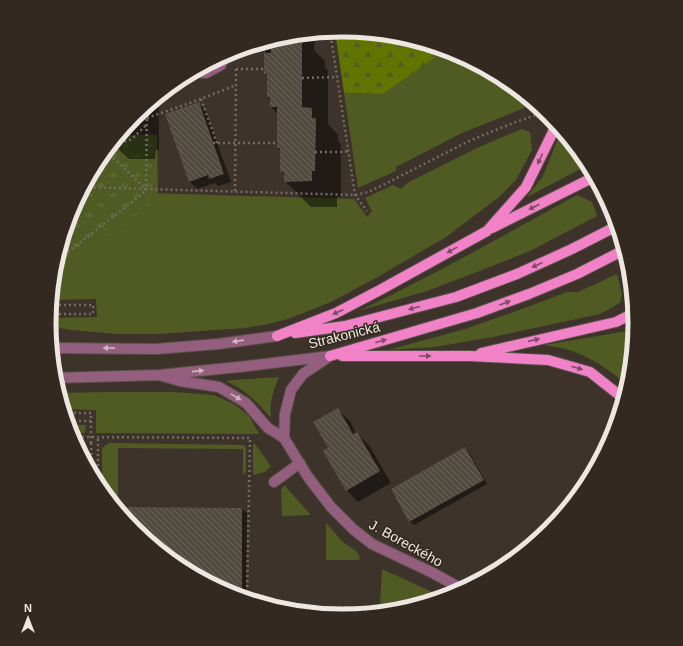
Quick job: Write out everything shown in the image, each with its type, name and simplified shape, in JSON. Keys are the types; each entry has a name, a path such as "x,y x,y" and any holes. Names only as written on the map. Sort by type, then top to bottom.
{"main road":[{"path":"487,231 526,187 553,130"},
{"path":"277,336 336,313 487,231 589,180"},
{"name":"Strakonická","path":"277,336 345,326 456,297 517,274 611,229"},
{"name":"Strakonická","path":"330,356 477,313 577,274 619,253"},
{"path":"469,356 616,322 628,316"},
{"path":"330,356 469,356 548,360 590,372 619,394"}],"street":[{"path":"203,73 206,73 222,63"},
{"name":"Strakonická","path":"57,348 156,349 218,344 277,336"},
{"path":"284,438 285,414 291,390 303,374 330,356"},
{"name":"Strakonická","path":"61,378 159,375 330,356"},
{"name":"J. Boreckého","path":"159,375 180,381 219,387 246,403 268,428 284,438 308,477 331,507 352,529 372,544 455,585"},
{"path":"274,482 300,463"}],"path":[{"path":"331,38 355,195 367,211"},
{"path":"235,191 236,63"},
{"path":"236,69 264,69"},
{"path":"302,78 337,77"},
{"path":"147,118 236,85"},
{"path":"201,99 217,143"},
{"path":"64,255 141,195 146,189 147,114"},
{"path":"90,187 355,195 368,192 381,186 469,141 537,114"},
{"path":"119,143 132,139 147,125"},
{"path":"213,143 277,143"},
{"path":"315,152 348,151"},
{"path":"110,155 146,189"},
{"path":"56,306 93,305 93,314 56,314"},
{"path":"70,413 91,414 92,461"},
{"path":"73,421 91,420"},
{"path":"79,437 250,438 247,593"},
{"path":"98,437 98,472"},
{"path":"309,607 366,608"}],"green space":[{"path":"336,37 379,39 397,42 442,55 436,57 383,94 344,93"},
{"path":"442,55 468,66 500,85 528,106 462,133 396,167 396,171 358,188 344,93 383,94 436,57"},
{"path":"522,129 530,132 532,150 516,180 499,197 446,237 333,301 288,319 245,328 158,334 117,334 56,327 56,318 97,317 96,299 56,300 63,258 148,193 354,199 367,217 372,211 365,198 393,185 401,189 409,182 479,147"},
{"path":"125,135 157,135 158,198 60,274 65,249 77,214 85,197 104,164"},
{"path":"559,136 582,168 527,197 543,176"},
{"path":"577,195 592,202 597,216 530,251 427,291 358,311 441,269"},
{"path":"617,274 622,295 620,303 600,314 493,337 435,347 388,350 465,329 567,292 578,292"},
{"path":"628,331 622,380 607,369 585,356 566,349 544,345"},
{"path":"279,377 272,396 270,417 245,392 227,382 232,380"},
{"path":"173,392 214,395 234,404 249,416 259,434 96,433 96,410 69,409 64,393"},
{"path":"75,425 86,425 85,433 77,433"},
{"path":"82,442 86,442 86,451"},
{"path":"109,443 243,445 246,449 246,471 243,474 243,449 118,448 118,501 102,479 102,448"},
{"path":"253,444 255,444 271,466 265,472 253,475"},
{"path":"285,485 311,515 282,516 281,489"},
{"path":"326,523 343,542 356,551 360,557 359,560 326,560"},
{"path":"382,569 434,594 397,604 380,605"}],"building":[{"path":"299,40 299,43 302,43 302,107 312,108 312,118 316,118 315,171 312,171 312,181 284,182 284,172 280,172 280,148 277,148 277,107 270,107 270,97 267,97 267,74 264,74 264,53 271,53 271,46"},
{"path":"199,102 224,174 209,179 208,175 189,182 165,114"},
{"path":"338,408 353,434 357,432 380,471 346,491 323,451 328,448 313,422"},
{"path":"465,447 484,480 409,522 391,489"},
{"path":"122,507 242,508 242,591 198,571 167,550 139,525"}]}
